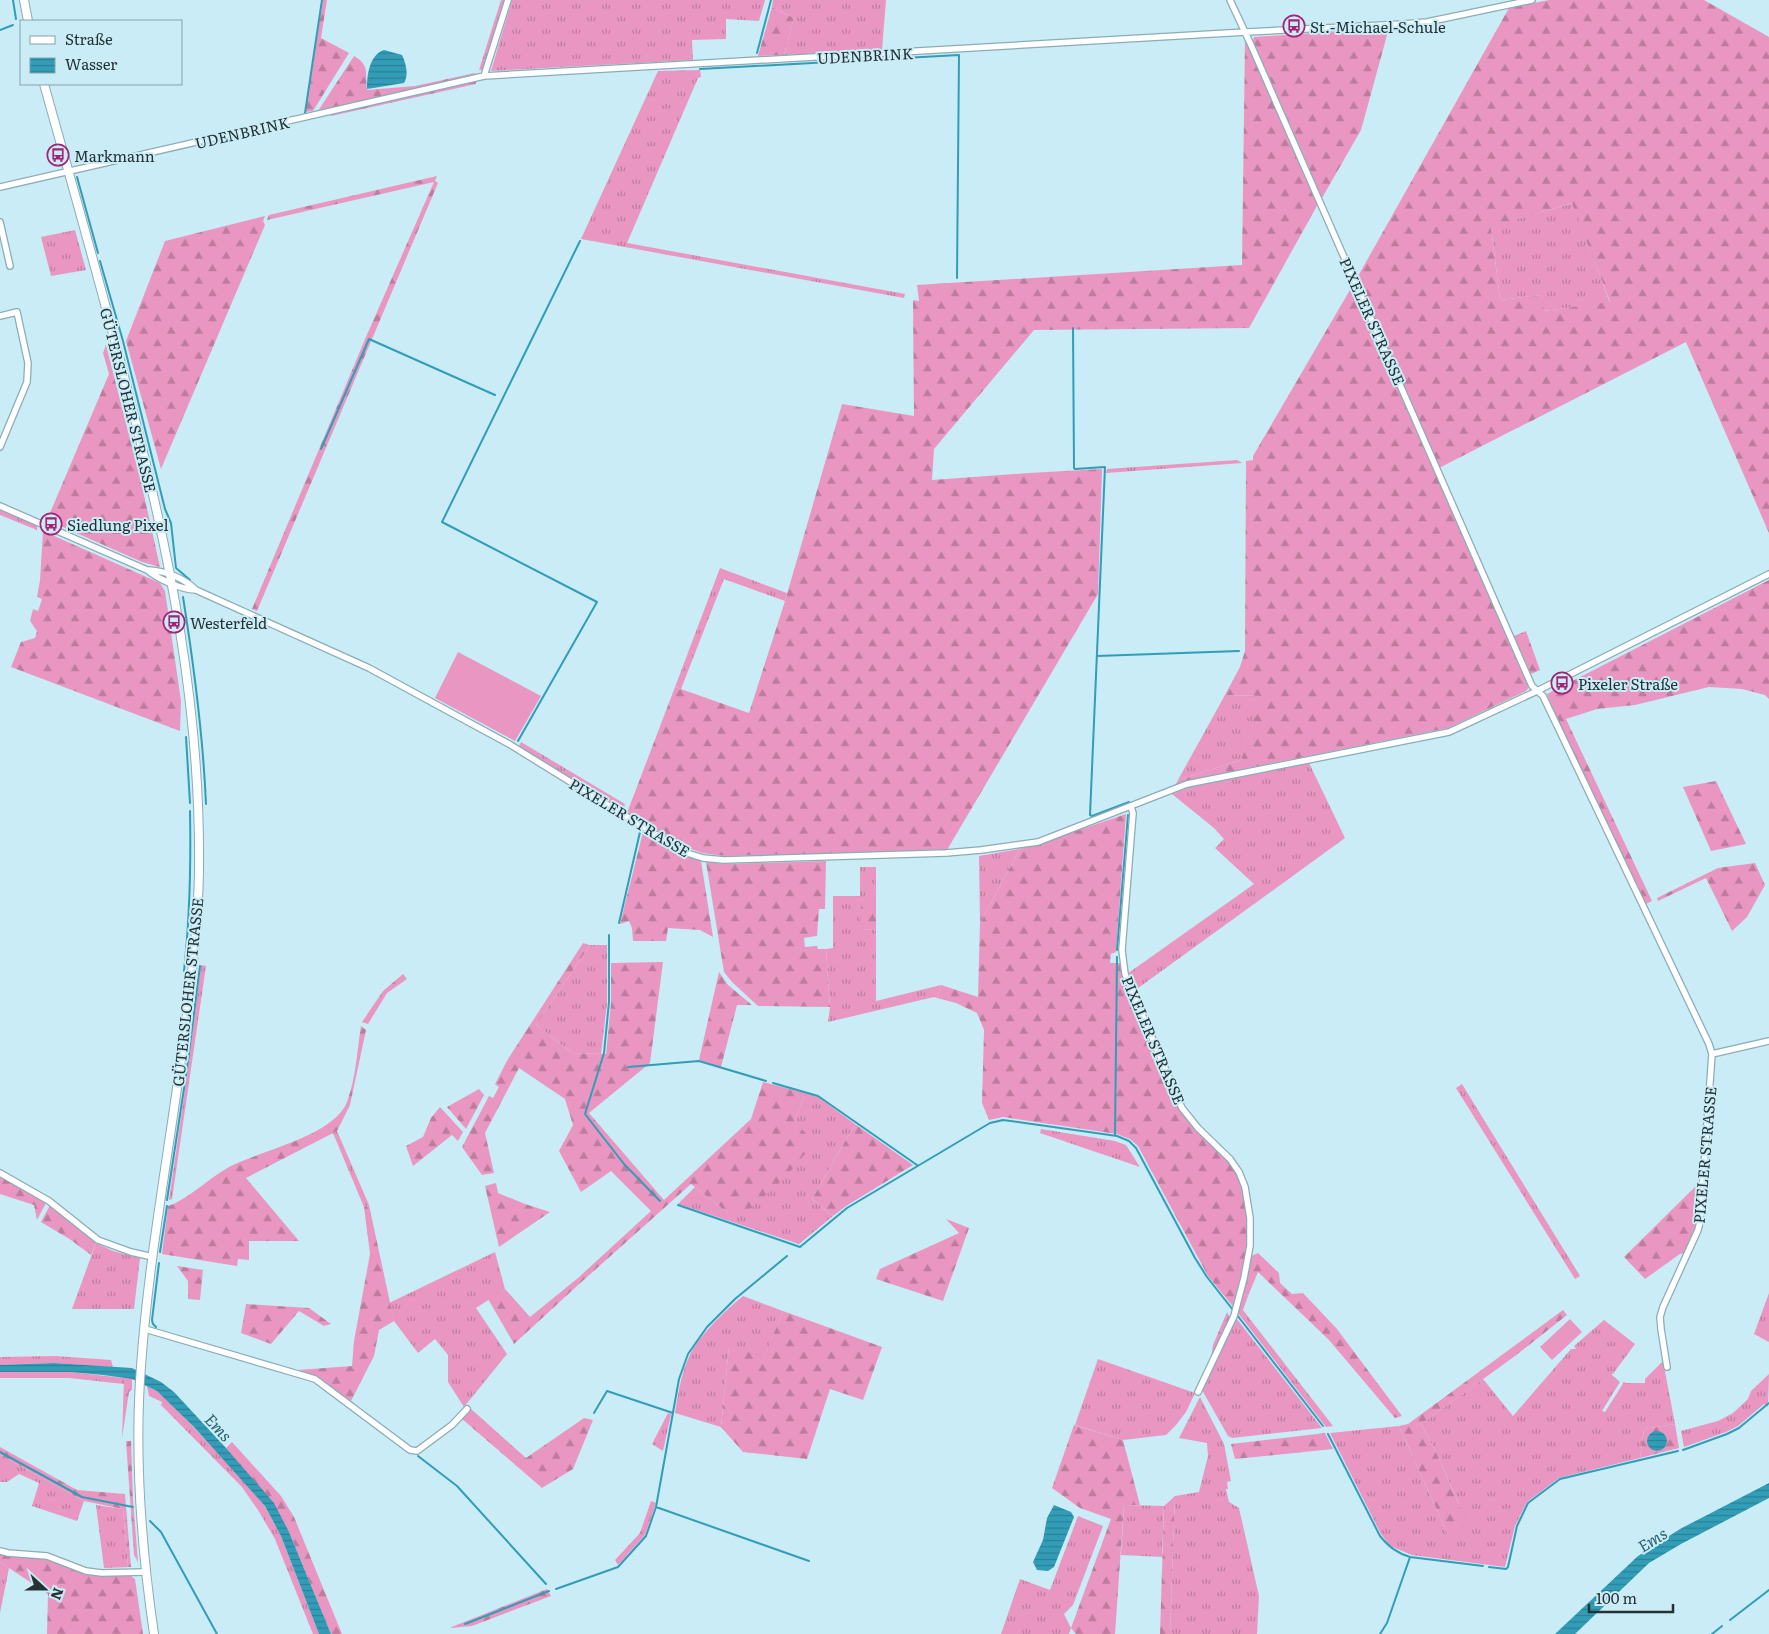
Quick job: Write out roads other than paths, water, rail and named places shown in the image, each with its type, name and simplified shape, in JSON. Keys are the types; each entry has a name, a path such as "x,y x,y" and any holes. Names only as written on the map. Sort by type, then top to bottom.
{"main road":[{"path":"24,0 28,20"},
{"name":"GÜTERSLOHER STRASSE","path":"44,85 115,340 152,483 173,584 194,725 198,791 199,875 192,975 153,1257 141,1365 139,1409 139,1500 145,1572 154,1634"}],"street":[{"path":"484,76 508,0"},
{"path":"1230,0 1246,32"},
{"name":"UDENBRINK","path":"0,186 484,76 1427,22 1532,0"},
{"name":"PIXELER STRASSE","path":"1246,32 1532,686 1542,696 1547,705 1709,1044 1712,1054 1700,1222 1662,1307 1660,1317 1666,1367"},
{"path":"0,222 10,266"},
{"path":"0,316 17,312 28,363 27,382 0,447"},
{"path":"0,506 147,570 156,577 173,584"},
{"path":"147,570 159,570 171,575"},
{"name":"PIXELER STRASSE","path":"171,575 191,585 196,590 368,668 509,744 684,852 700,857 724,860 981,850 1038,842 1187,784 1450,732 1537,691 1769,574"},
{"name":"PIXELER STRASSE","path":"173,584 189,590 196,590"},
{"name":"PIXELER STRASSE","path":"1131,807 1133,813 1122,950 1125,974 1182,1108 1198,1128 1230,1159 1239,1172 1244,1187 1250,1227 1248,1261 1238,1306 1198,1392"},
{"path":"1712,1054 1769,1041"},
{"path":"0,1173 49,1200 77,1225 98,1240 153,1257"},
{"path":"145,1329 314,1379 410,1450 418,1451 452,1425 467,1409"},
{"path":"0,1551 47,1556 86,1571 102,1573 145,1572"}],"water":[{"path":"384,50 402,55 405,62 406,80 404,83 367,89 368,72 372,61 375,56"},
{"path":"54,1363 132,1368 161,1382 174,1392 274,1503 289,1532 331,1634 319,1634 281,1536 265,1506 194,1427 157,1391 132,1379 103,1375 70,1372 0,1372 0,1365"},
{"path":"1657,1431 1664,1434 1667,1441 1664,1448 1657,1451 1650,1448 1647,1441 1650,1434"},
{"path":"1769,1483 1769,1498 1649,1563 1575,1634 1555,1634 1638,1556 1680,1529"},
{"path":"1054,1505 1071,1512 1074,1517 1054,1567 1048,1571 1037,1570 1033,1562 1043,1540 1047,1518"}],"waterway":[{"path":"13,0 16,19"},
{"path":"305,113 322,0"},
{"path":"757,53 771,0"},
{"path":"0,30 13,25"},
{"path":"700,69 959,55 957,278"},
{"path":"77,177 98,253"},
{"path":"518,741 597,602 442,522 580,241"},
{"path":"100,261 123,341 165,509 171,523 176,568 190,580"},
{"path":"1073,328 1074,468 1105,467 1090,815 1092,816 1129,802"},
{"path":"321,449 369,339 495,395"},
{"path":"183,597 198,700 206,804"},
{"path":"1097,656 1239,651"},
{"path":"186,737 190,803"},
{"path":"184,971 190,891 190,811"},
{"path":"1117,950 1128,815"},
{"path":"619,923 640,832"},
{"path":"609,935 609,1002 604,1053 585,1114 624,1164 660,1201"},
{"path":"1115,1135 1117,957"},
{"path":"167,1200 187,1069 200,966"},
{"path":"628,1067 699,1061 766,1081"},
{"path":"773,1083 818,1096 917,1165"},
{"path":"678,1205 800,1247 847,1208 990,1123 1003,1120 1117,1136 1129,1141 1136,1148 1195,1258 1207,1277 1233,1310"},
{"path":"160,1252 167,1206"},
{"path":"556,1589 618,1567 646,1536 656,1507 679,1379 688,1354 707,1327 735,1299 787,1256"},
{"path":"156,1327 152,1320 159,1263"},
{"path":"1237,1315 1323,1426"},
{"path":"594,1413 607,1391 673,1413"},
{"path":"1683,1450 1739,1428 1769,1403"},
{"path":"1328,1434 1380,1536 1390,1546 1401,1554 1410,1557 1483,1566"},
{"path":"1489,1567 1506,1569 1508,1567 1517,1526 1528,1503 1560,1479 1678,1451"},
{"path":"0,1452 82,1497 133,1507"},
{"path":"418,1456 457,1486 546,1584"},
{"path":"656,1507 809,1561"},
{"path":"150,1521 161,1532 217,1634"},
{"path":"1380,1634 1387,1623 1410,1557"},
{"path":"1730,1620 1769,1590"},
{"path":"465,1624 549,1591"},
{"path":"1712,1634 1722,1626"}],"place":[{"name":"St.-Michael-Schule","path":"1294,26"},
{"name":"Markmann","path":"58,155"},
{"name":"Siedlung Pixel","path":"51,524"},
{"name":"Westerfeld","path":"174,622"},
{"name":"Pixeler Straße","path":"1562,683"}],"water label":[{"name":"Ems","path":"219,1427"},
{"name":"Ems","path":"1652,1539"}]}
